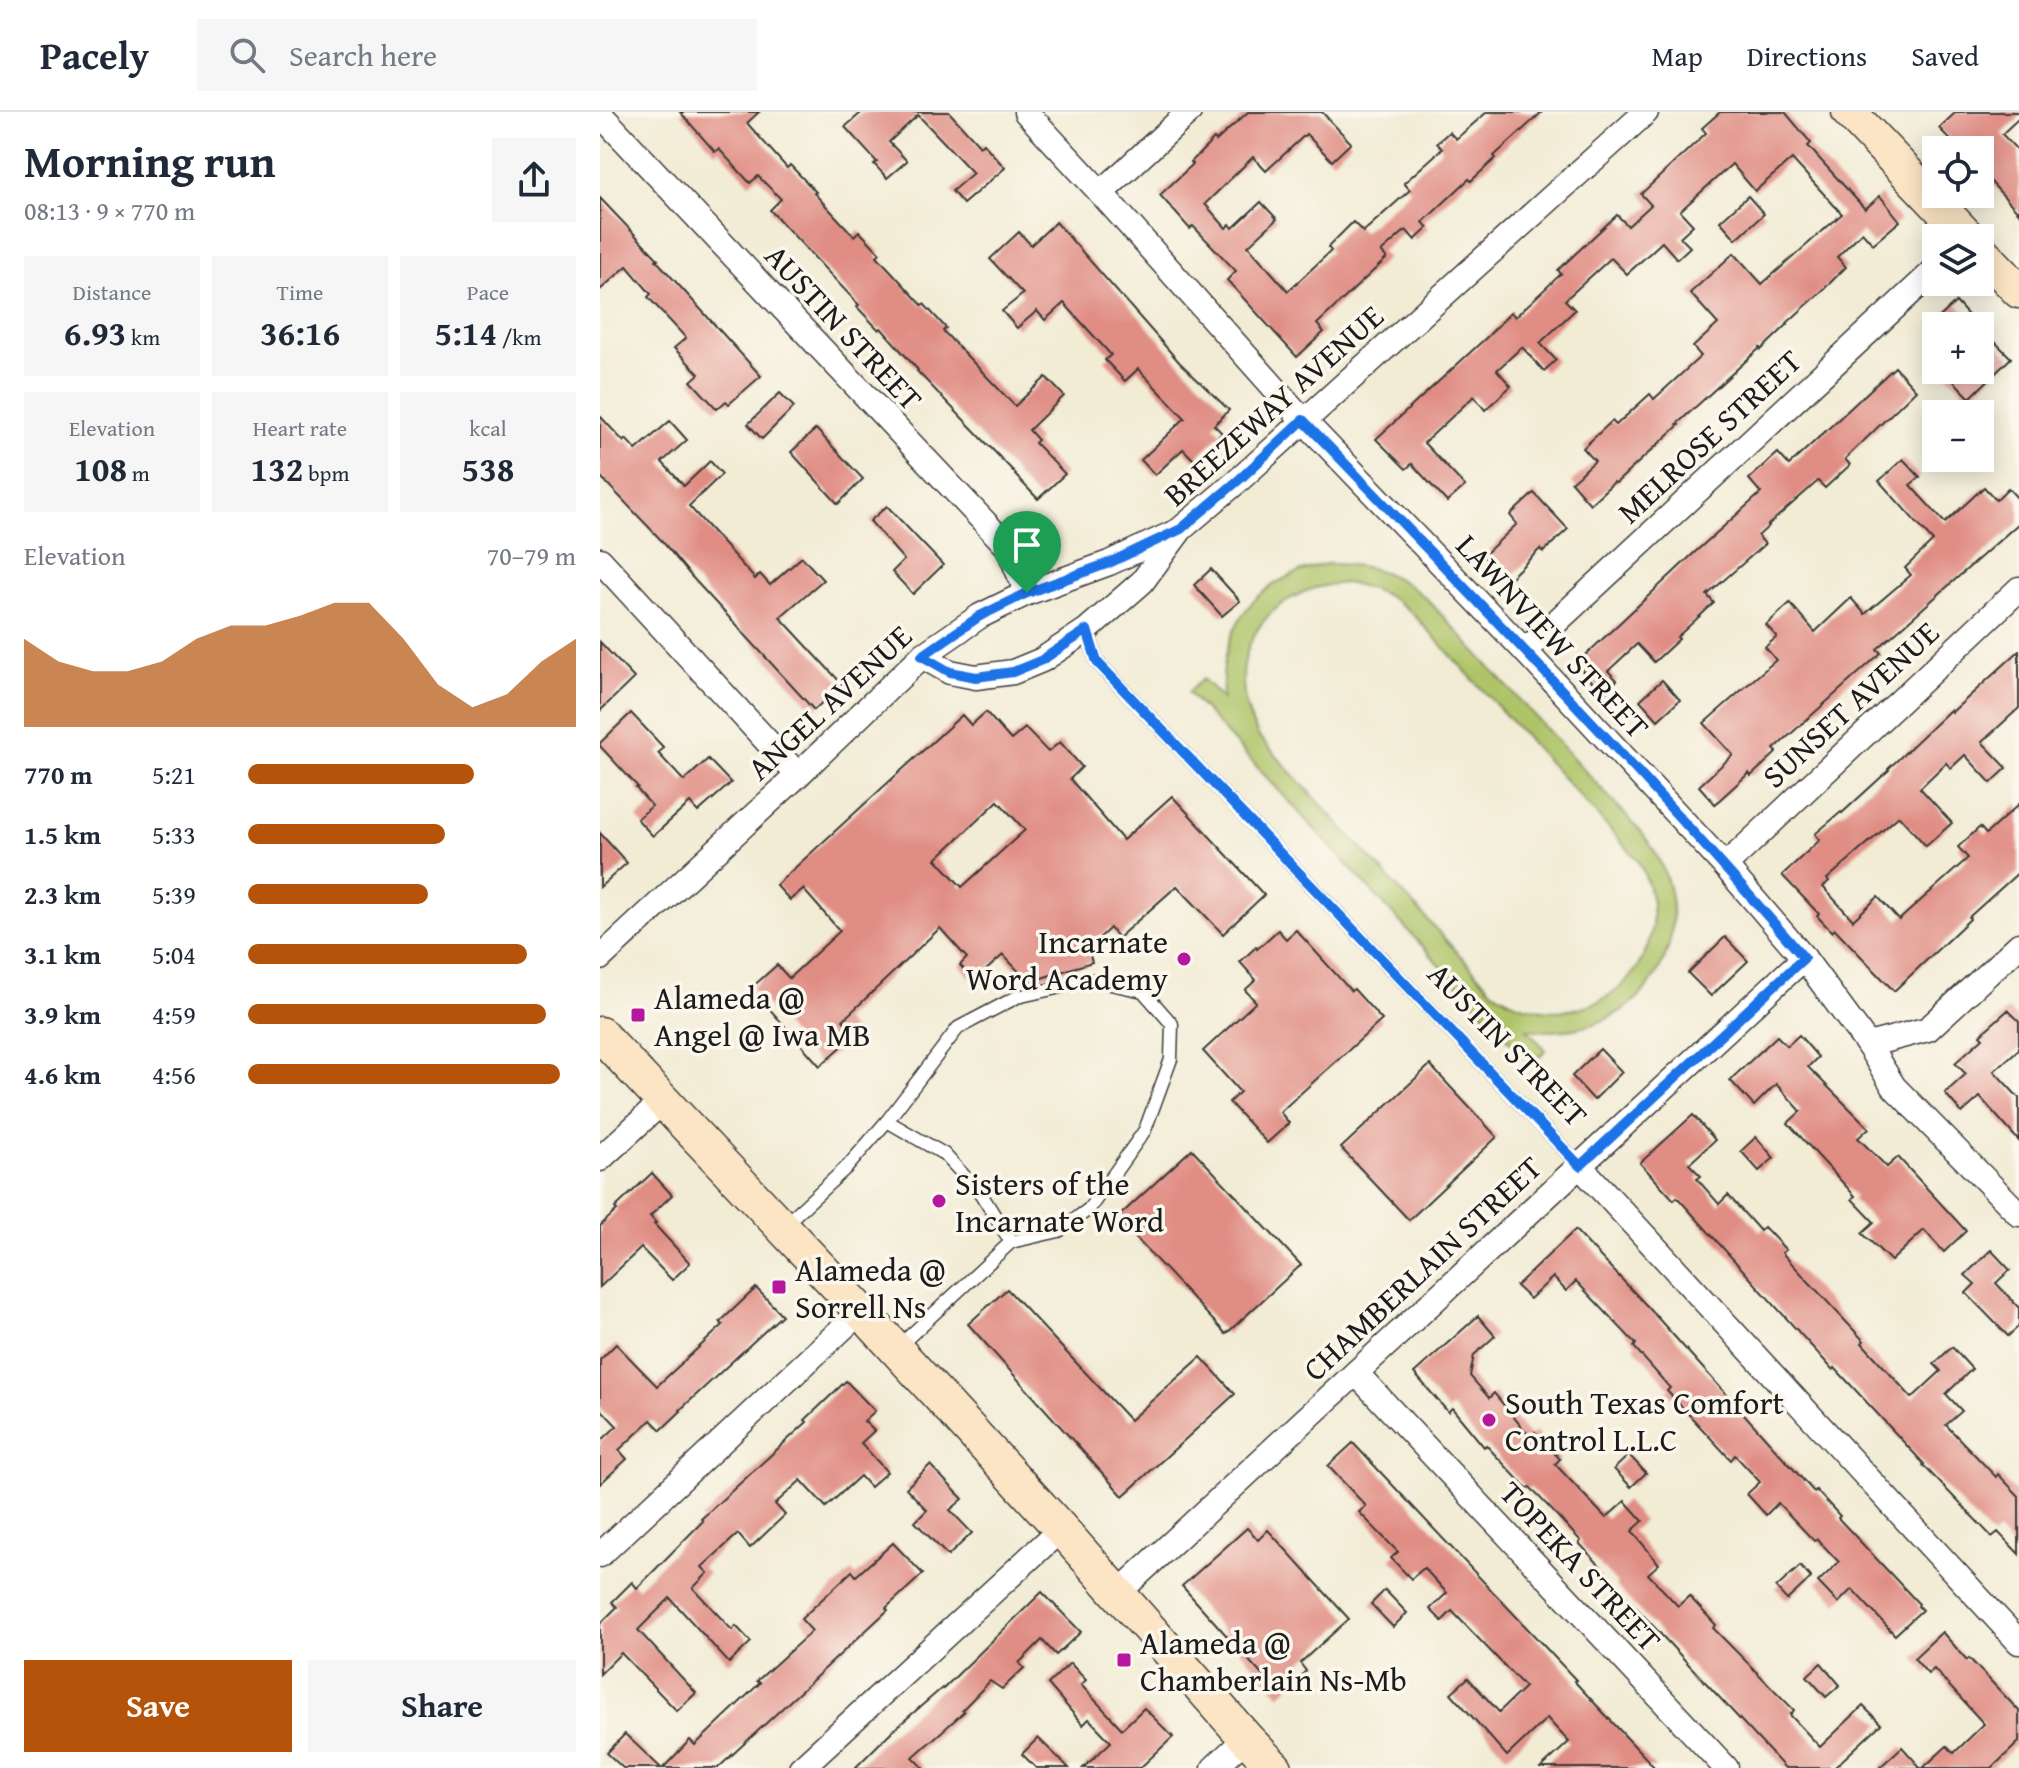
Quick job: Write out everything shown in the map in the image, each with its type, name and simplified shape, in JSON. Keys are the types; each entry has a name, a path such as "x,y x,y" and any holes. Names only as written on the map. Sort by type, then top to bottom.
{"main road":[{"path":"1865,118 1957,224"},
{"path":"1994,265 2019,291"},
{"path":"600,1034 896,1349 1275,1768"}],"street":[{"name":"LAWNVIEW STREET","path":"1026,112 1303,420 1525,651 1725,866 1804,958 1868,1045 1894,1087 2019,1214"},
{"path":"1101,193 1189,112"},
{"name":"BREEZEWAY AVENUE","path":"922,656 950,672 976,677 1013,672 1042,660 1087,630 1142,582 1181,529 1646,112"},
{"name":"AUSTIN STREET","path":"600,114 1008,547 1027,593"},
{"name":"MELROSE STREET","path":"1525,651 1922,282"},
{"name":"ANGEL AVENUE","path":"600,958 922,656 980,616 1027,593 1109,563 1181,529"},
{"path":"600,560 798,775"},
{"name":"SUNSET AVENUE","path":"1725,866 2019,589"},
{"path":"1868,1045 1928,1029 2019,945"},
{"name":"CHAMBERLAIN STREET","path":"1118,1593 1804,958"},
{"path":"600,1159 663,1101"},
{"name":"AUSTIN STREET","path":"1580,1166 2019,1642"},
{"path":"600,1555 861,1311"},
{"name":"TOPEKA STREET","path":"1356,1373 1726,1768"},
{"path":"801,1768 1061,1529"},
{"path":"1214,1768 1246,1738"}],"lane":[{"name":"AUSTIN STREET","path":"1087,630 1097,662 1580,1166"},
{"path":"782,1227 848,1166 887,1121 958,1028 1017,997 1092,980 1143,991 1172,1024 1171,1059 1145,1130 1089,1209 1059,1231 1011,1242 896,1349"},
{"path":"887,1121 944,1154 981,1194 1011,1242"}],"green space":[{"path":"1327,564 1370,568 1406,583 1429,601 1642,833 1663,869 1672,906 1670,942 1657,973 1635,1000 1606,1019 1569,1030 1527,1029 1546,1050 1531,1064 1188,692 1203,679 1223,699 1227,649 1246,609 1280,581","holes":["1345,583 1390,598 1414,615 1637,859 1651,896 1651,931 1641,961 1621,986 1594,1003 1563,1011 1528,1007 1492,990 1259,737 1247,709 1243,682 1246,657 1255,634 1270,614 1290,599 1315,588"]}],"building":[{"path":"680,112 759,112 747,123 787,168 790,165 816,192 854,236 859,231 880,253 877,256 946,328 943,331 1015,406 1046,377 1064,396 1029,430 1038,440 1035,443 1065,474 1038,499 770,210 781,199 758,176 750,183 719,149 715,152"},
{"path":"862,112 949,112 1005,168 963,204 952,191 973,173 918,115 889,142 907,161 887,178 874,164 877,162 845,127"},
{"path":"1248,112 1322,112 1351,143 1332,161 1306,134 1266,171 1253,157 1205,204 1226,228 1230,224 1233,228 1261,202 1277,219 1248,246 1288,291 1331,251 1328,247 1353,222 1363,232 1410,190 1404,183 1442,149 1437,143 1449,132 1456,139 1487,112 1542,112 1494,156 1496,158 1423,222 1428,228 1415,240 1406,230 1381,252 1387,258 1317,324 1324,332 1297,357 1227,280 1236,271 1193,226 1190,229 1160,195 1214,139 1216,141"},
{"path":"1720,112 1785,112 1811,143 1808,146 1865,209 1880,196 1900,221 1873,244 1862,232 1837,257 1846,267 1822,291 1590,504 1571,482 1595,461 1583,448 1612,421 1616,425 1650,394 1654,399 1701,356 1693,347 1718,324 1690,293 1734,253 1762,284 1842,214 1792,159 1755,191 1732,164 1680,211 1693,225 1680,237 1690,247 1677,259 1662,242 1627,274 1611,258 1565,300 1575,310 1540,343 1556,360 1544,371 1522,347 1497,370 1511,386 1485,410 1474,396 1424,443 1465,486 1447,502 1412,464 1406,469 1376,439 1511,312 1515,317 1561,274 1558,270 1617,215 1628,226 1651,205 1641,194 1706,133 1702,128"},
{"path":"1956,112 2019,112 2019,118 2002,134 2019,152 2019,213 1994,185 1994,136 1947,136 1939,128"},
{"path":"1748,196 1764,214 1736,239 1720,221"},
{"path":"600,198 761,376 729,404 726,401 717,409 691,381 699,374 674,348 686,338 648,297 651,294 627,266 600,290"},
{"path":"1056,222 1180,363 1229,410 1214,425 1222,433 1194,460 1183,449 1155,475 1141,460 1185,418 1138,369 1125,381 1105,360 1111,355 1064,303 1045,320 1037,311 1017,328 1002,311 1023,294 990,259 1019,232 1031,245"},
{"path":"1956,302 1965,312 1945,312"},
{"path":"1994,341 2011,358 1994,375"},
{"path":"1895,367 1916,390 1845,459 1850,465 1825,488 1818,481 1768,525 1758,536 1765,544 1707,595 1714,603 1654,662 1637,644 1608,671 1617,680 1604,694 1576,664 1761,493 1749,479 1778,453 1789,465"},
{"path":"1956,384 1984,384 1970,398"},
{"path":"780,393 794,407 762,439 748,424"},
{"path":"600,416 624,442 626,439 636,450 670,421 687,440 662,462 684,486 710,461 722,474 689,506 755,579 760,574 770,585 802,557 823,580 780,617 842,684 814,710 600,476"},
{"path":"816,429 863,479 838,504 791,452"},
{"path":"1903,459 1920,477 1910,485 1945,523 1984,487 1996,500 2008,488 2019,500 2019,523 1877,649 1881,653 1774,749 1777,752 1715,804 1699,786 1733,755 1704,723 1776,660 1765,647 1777,637 1766,625 1790,603 1815,632 1851,598 1865,614 1911,575 1905,568 1933,541 1879,481"},
{"path":"1534,493 1568,529 1543,552 1540,549 1507,581 1483,556 1517,524 1510,515"},
{"path":"887,506 943,565 913,594 892,572 904,560 870,521"},
{"path":"1211,569 1240,601 1222,616 1194,585"},
{"path":"600,642 634,678 600,711"},
{"path":"2019,651 2019,708 1982,742 2007,768 1991,783 1965,755 1951,768 1946,763 1920,788 1952,823 1926,846 1899,816 1827,879 1829,881 1823,887 1853,920 1878,897 1899,920 1968,858 1958,847 1980,827 1986,834 2019,804 2019,872 1894,991 1835,929 1832,932 1782,875 1820,840 1815,834"},
{"path":"1662,680 1680,700 1658,720 1640,700"},
{"path":"986,712 1011,740 1025,728 1048,752 1060,742 1082,767 1070,779 1123,840 1172,796 1264,895 1223,934 1177,886 1118,938 1110,928 1088,949 1092,962 1029,982 1003,955 974,981 960,965 967,958 940,928 843,1020 856,1034 820,1066 751,988 777,965 789,978 840,931 803,889 790,900 776,885 962,715 971,725","holes":["998,801 1025,830 962,887 936,859"]},
{"path":"631,713 664,748 658,753 684,781 708,759 731,783 698,812 690,803 653,836 637,819 652,806 600,746"},
{"path":"600,833 627,863 600,887"},
{"path":"1278,930 1286,939 1296,930 1382,1020 1280,1112 1289,1123 1267,1143 1229,1102 1240,1092 1203,1051 1256,1002 1245,990 1256,980 1240,962"},
{"path":"1725,937 1748,961 1711,996 1688,973"},
{"path":"2008,1010 2019,1021 2019,1049 1994,1071 2019,1098 2019,1141 1980,1097 1962,1113 1945,1093 1966,1074 1955,1063"},
{"path":"1799,1035 1818,1057 1808,1067 1869,1128 1858,1138 1887,1167 1898,1157 1966,1231 1944,1252 1924,1230 1891,1261 1862,1233 1874,1222 1852,1199 1855,1196 1788,1123 1801,1111 1776,1084 1754,1106 1730,1080 1777,1036 1787,1046"},
{"path":"1600,1049 1622,1072 1594,1100 1572,1076"},
{"path":"1430,1065 1497,1137 1409,1220 1341,1148"},
{"path":"1693,1115 1715,1140 1689,1164 1701,1176 1697,1179 1719,1204 1728,1195 1760,1231 1764,1227 1786,1250 1782,1253 1912,1398 1941,1371 1934,1364 1952,1347 1972,1369 1946,1394 1962,1411 1946,1425 1996,1477 1998,1474 2019,1496 2019,1554 1998,1532 1992,1537 1835,1368 1833,1370 1677,1197 1674,1200 1640,1163"},
{"path":"1756,1137 1774,1158 1759,1171 1741,1151"},
{"path":"1192,1149 1301,1265 1226,1334 1117,1218"},
{"path":"652,1173 672,1195 650,1216 690,1263 672,1280 641,1248 600,1287 600,1226"},
{"path":"1575,1230 1919,1604 1922,1610 1895,1635 1852,1589 1838,1603 1818,1582 1839,1562 1778,1503 1766,1515 1747,1494 1760,1482 1735,1455 1731,1460 1667,1391 1670,1388 1634,1347 1636,1344 1576,1281 1566,1291 1553,1277 1530,1299 1516,1286"},
{"path":"1991,1250 2010,1270 1996,1283 2019,1308 2019,1326 2008,1336 1966,1293 1975,1284 1965,1275"},
{"path":"756,1288 782,1315 661,1430 651,1420 619,1450 627,1459 600,1484 600,1442 617,1426 600,1408 600,1360 616,1344 657,1386 723,1325 720,1322"},
{"path":"1007,1289 1130,1420 1201,1357 1235,1394 1123,1496 968,1324"},
{"path":"1478,1316 1495,1336 1474,1355 1470,1376 1489,1398 1494,1393 1530,1437 1535,1432 1560,1459 1555,1464 1606,1518 1625,1501 1643,1521 1632,1531 1659,1564 1648,1574 1678,1606 1689,1596 1716,1625 1713,1628 1794,1710 1790,1715 1820,1747 1863,1706 1881,1724 1834,1768 1785,1768 1615,1585 1579,1543 1581,1541 1530,1487 1527,1489 1486,1445 1484,1447 1452,1408 1448,1412 1414,1373"},
{"path":"846,1381 875,1411 864,1421 874,1431 861,1443 887,1472 870,1487 860,1476 826,1507 801,1480 775,1504 785,1515 750,1548 738,1534 702,1567 708,1573 693,1588 732,1630 736,1626 751,1642 729,1663 670,1598 638,1630 696,1693 677,1711 621,1653 600,1674 600,1624 617,1607 612,1602 632,1582 637,1588 703,1521 701,1519 807,1422 805,1420"},
{"path":"1353,1443 1655,1768 1541,1768 1569,1742 1547,1718 1507,1756 1451,1693 1468,1678 1499,1712 1525,1687 1452,1611 1442,1621 1430,1609 1447,1593 1424,1568 1411,1579 1391,1558 1398,1552 1359,1512 1366,1506 1328,1466"},
{"path":"1629,1455 1646,1473 1631,1487 1614,1469"},
{"path":"930,1465 963,1499 950,1510 972,1533 948,1556 915,1522 927,1510 906,1488"},
{"path":"1247,1528 1258,1540 1268,1530 1349,1619 1300,1663 1306,1671 1280,1695 1182,1586"},
{"path":"893,1543 923,1574 886,1608 888,1610 718,1768 663,1768 690,1740 695,1745 760,1683 757,1681 812,1631 801,1619 852,1571 856,1576"},
{"path":"1800,1566 1811,1578 1787,1600 1776,1588"},
{"path":"1385,1590 1407,1613 1393,1627 1371,1604"},
{"path":"1042,1592 1081,1632 1056,1655 1042,1640 1019,1663 1024,1668 1002,1689 990,1681 962,1710 964,1712 913,1757 924,1768 855,1768 890,1733 943,1689"},
{"path":"1942,1632 2019,1711 2019,1742 1992,1768 1923,1768 1947,1746 1954,1753 1984,1724 1934,1669 1928,1674 1914,1658"},
{"path":"1070,1663 1086,1680 1081,1685 1122,1729 1144,1708 1173,1737 1140,1768 1083,1768 1111,1742 1089,1719 1083,1725 1048,1684"},
{"path":"1821,1663 1840,1685 1826,1697 1807,1676"},
{"path":"625,1734 661,1768 623,1768 607,1753"},
{"path":"1038,1738 1069,1768 1036,1768 1022,1754"},
{"path":"1902,1747 1921,1768 1879,1768"}],"place":[{"name":"Incarnate Word Academy","path":"1184,959"},
{"name":"Alameda @ Angel @ Iwa MB","path":"638,1015"},
{"name":"Sisters of the Incarnate Word","path":"939,1201"},
{"name":"Alameda @ Sorrell Ns","path":"779,1287"},
{"name":"South Texas Comfort Control L.L.C","path":"1489,1420"},
{"name":"Alameda @ Chamberlain Ns-Mb","path":"1124,1660"}],"route":[{"path":"1303,420 1525,651 1725,866 1804,958 1580,1166 1097,662 1087,630 1042,660 1013,672 976,677 950,672 922,656 980,616 1027,593 1109,563 1181,529 1303,420"}]}
